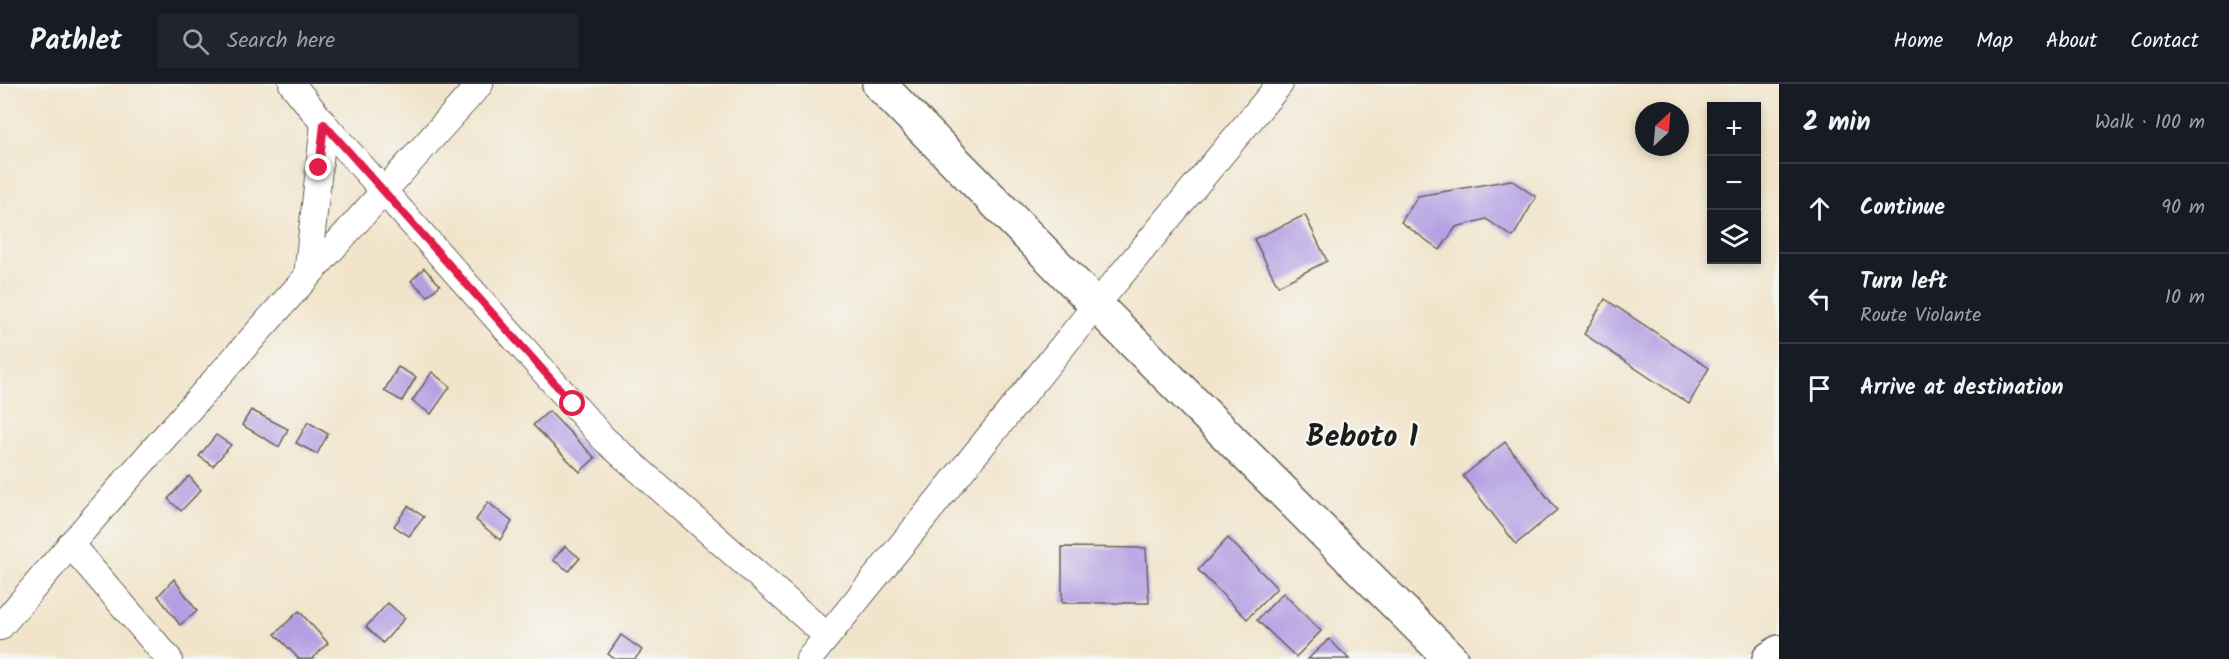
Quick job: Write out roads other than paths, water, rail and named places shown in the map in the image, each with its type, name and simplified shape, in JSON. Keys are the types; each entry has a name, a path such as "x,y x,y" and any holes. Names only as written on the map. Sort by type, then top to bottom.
{"street":[{"path":"292,84 383,192 604,439 827,636"},
{"path":"0,627 70,544 480,84"},
{"path":"879,84 1096,305 1451,659"},
{"path":"809,659 1096,305 1280,84"},
{"path":"307,276 324,124"},
{"path":"70,544 169,659"},
{"path":"1769,659 1779,652"}],"district":[{"name":"Beboto 1","path":"1362,438"}]}
